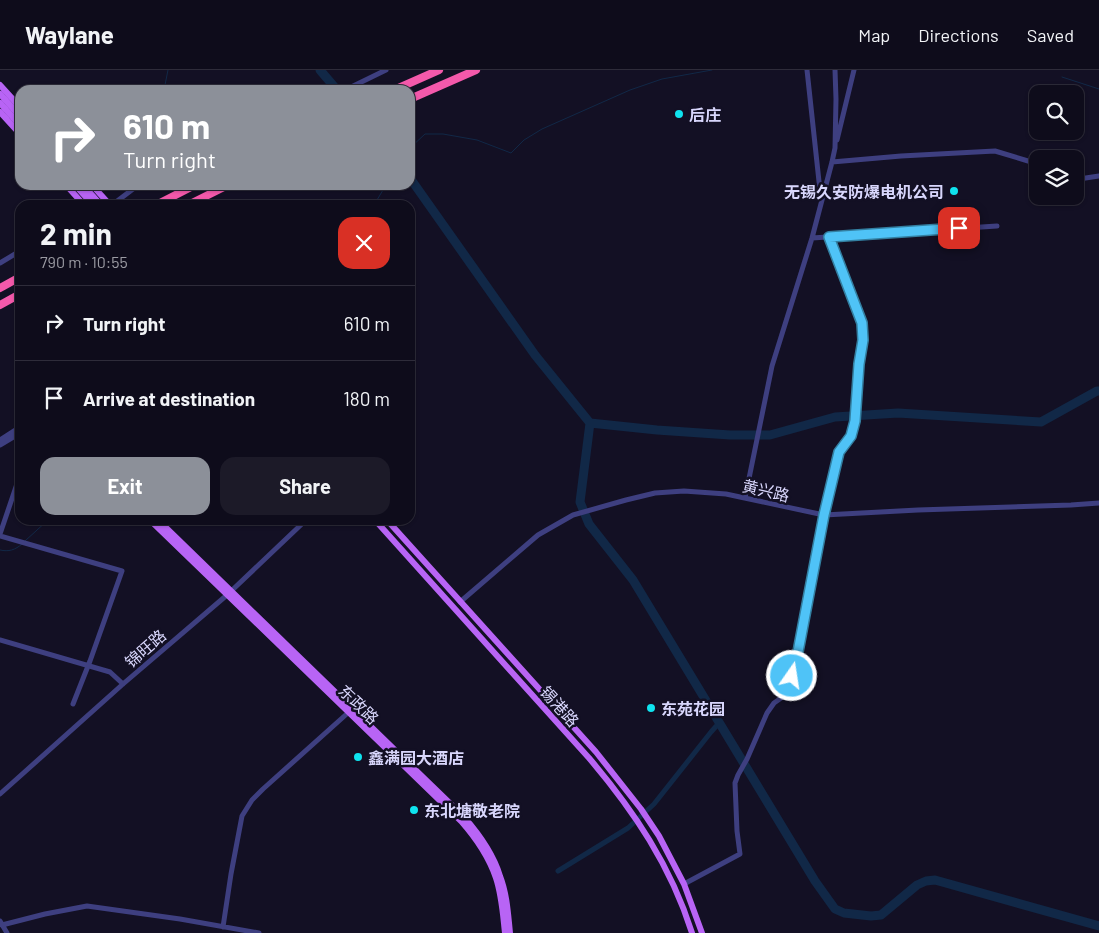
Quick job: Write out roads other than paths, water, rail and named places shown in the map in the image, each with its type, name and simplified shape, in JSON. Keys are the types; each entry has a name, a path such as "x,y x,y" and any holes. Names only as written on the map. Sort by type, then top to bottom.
{"highway":[{"path":"406,85 440,70"},
{"path":"415,97 476,70"},
{"path":"166,200 185,190"},
{"path":"198,200 218,190"},
{"path":"0,288 15,280"},
{"path":"0,305 15,297"}],"main road":[{"path":"0,85 15,102"},
{"path":"0,94 15,110"},
{"path":"0,103 15,120"},
{"path":"0,112 15,128"},
{"path":"70,190 80,200"},
{"path":"80,190 88,200"},
{"path":"88,190 96,200"},
{"path":"97,190 106,200"},
{"name":"东政路","path":"155,525 229,592"},
{"name":"东政路","path":"163,525 351,711 473,836 482,849 496,878 505,933"},
{"name":"锡港路","path":"379,525 588,758 633,814 668,874 692,933"},
{"name":"锡港路","path":"391,525 606,763 659,836 684,884 702,933"},
{"name":"东政路","path":"351,711 477,831 487,846 501,876 510,933"}],"street":[{"path":"354,85 386,70"},
{"path":"807,70 821,202"},
{"path":"745,498 772,366 812,238 854,70"},
{"path":"835,72 835,148"},
{"path":"832,162 995,151 1029,161"},
{"path":"1084,178 1099,176"},
{"path":"118,200 133,190"},
{"path":"812,238 997,226"},
{"path":"684,884 740,854 735,783 768,713 774,703 784,696 792,676 824,515 839,452 851,436 855,421 859,364 863,340 862,323 829,237"},
{"path":"0,263 15,254"},
{"path":"0,440 15,430"},
{"path":"0,445 15,436"},
{"path":"15,490 0,535 122,571 73,704"},
{"name":"黄兴路","path":"460,602 538,535 573,515 655,493 684,491 726,494 824,515 1099,503"},
{"name":"锦旺路","path":"0,794 229,592 301,525"},
{"path":"0,640 110,672 123,684"},
{"path":"223,927 242,816 252,800 264,788 351,711"},
{"path":"7,933 1,923 87,906 180,919 259,933"}],"waterway":[{"path":"165,85 168,70"},
{"path":"320,70 333,85"},
{"path":"415,143 425,134 443,134 477,140 511,153 524,140 542,129 630,90 662,79 712,70"},
{"path":"1062,77 1099,89"},
{"path":"415,185 535,355 590,423 580,502 589,524 633,580 815,881 835,909 844,913 871,916 881,915 917,885 935,880 1099,926"},
{"path":"377,200 383,190"},
{"path":"590,423 730,435 770,435 835,417 898,413 1041,422 1099,391"},
{"path":"25,541 43,525"},
{"path":"0,550 12,550 22,544"},
{"path":"558,871 628,828 654,804 719,723"}],"place":[{"name":"后庄","path":"679,114"},
{"name":"无锡久安防爆电机公司","path":"954,191"},
{"name":"东苑花园","path":"651,708"},
{"name":"鑫满园大酒店","path":"358,757"},
{"name":"东北塘敬老院","path":"414,810"}]}
